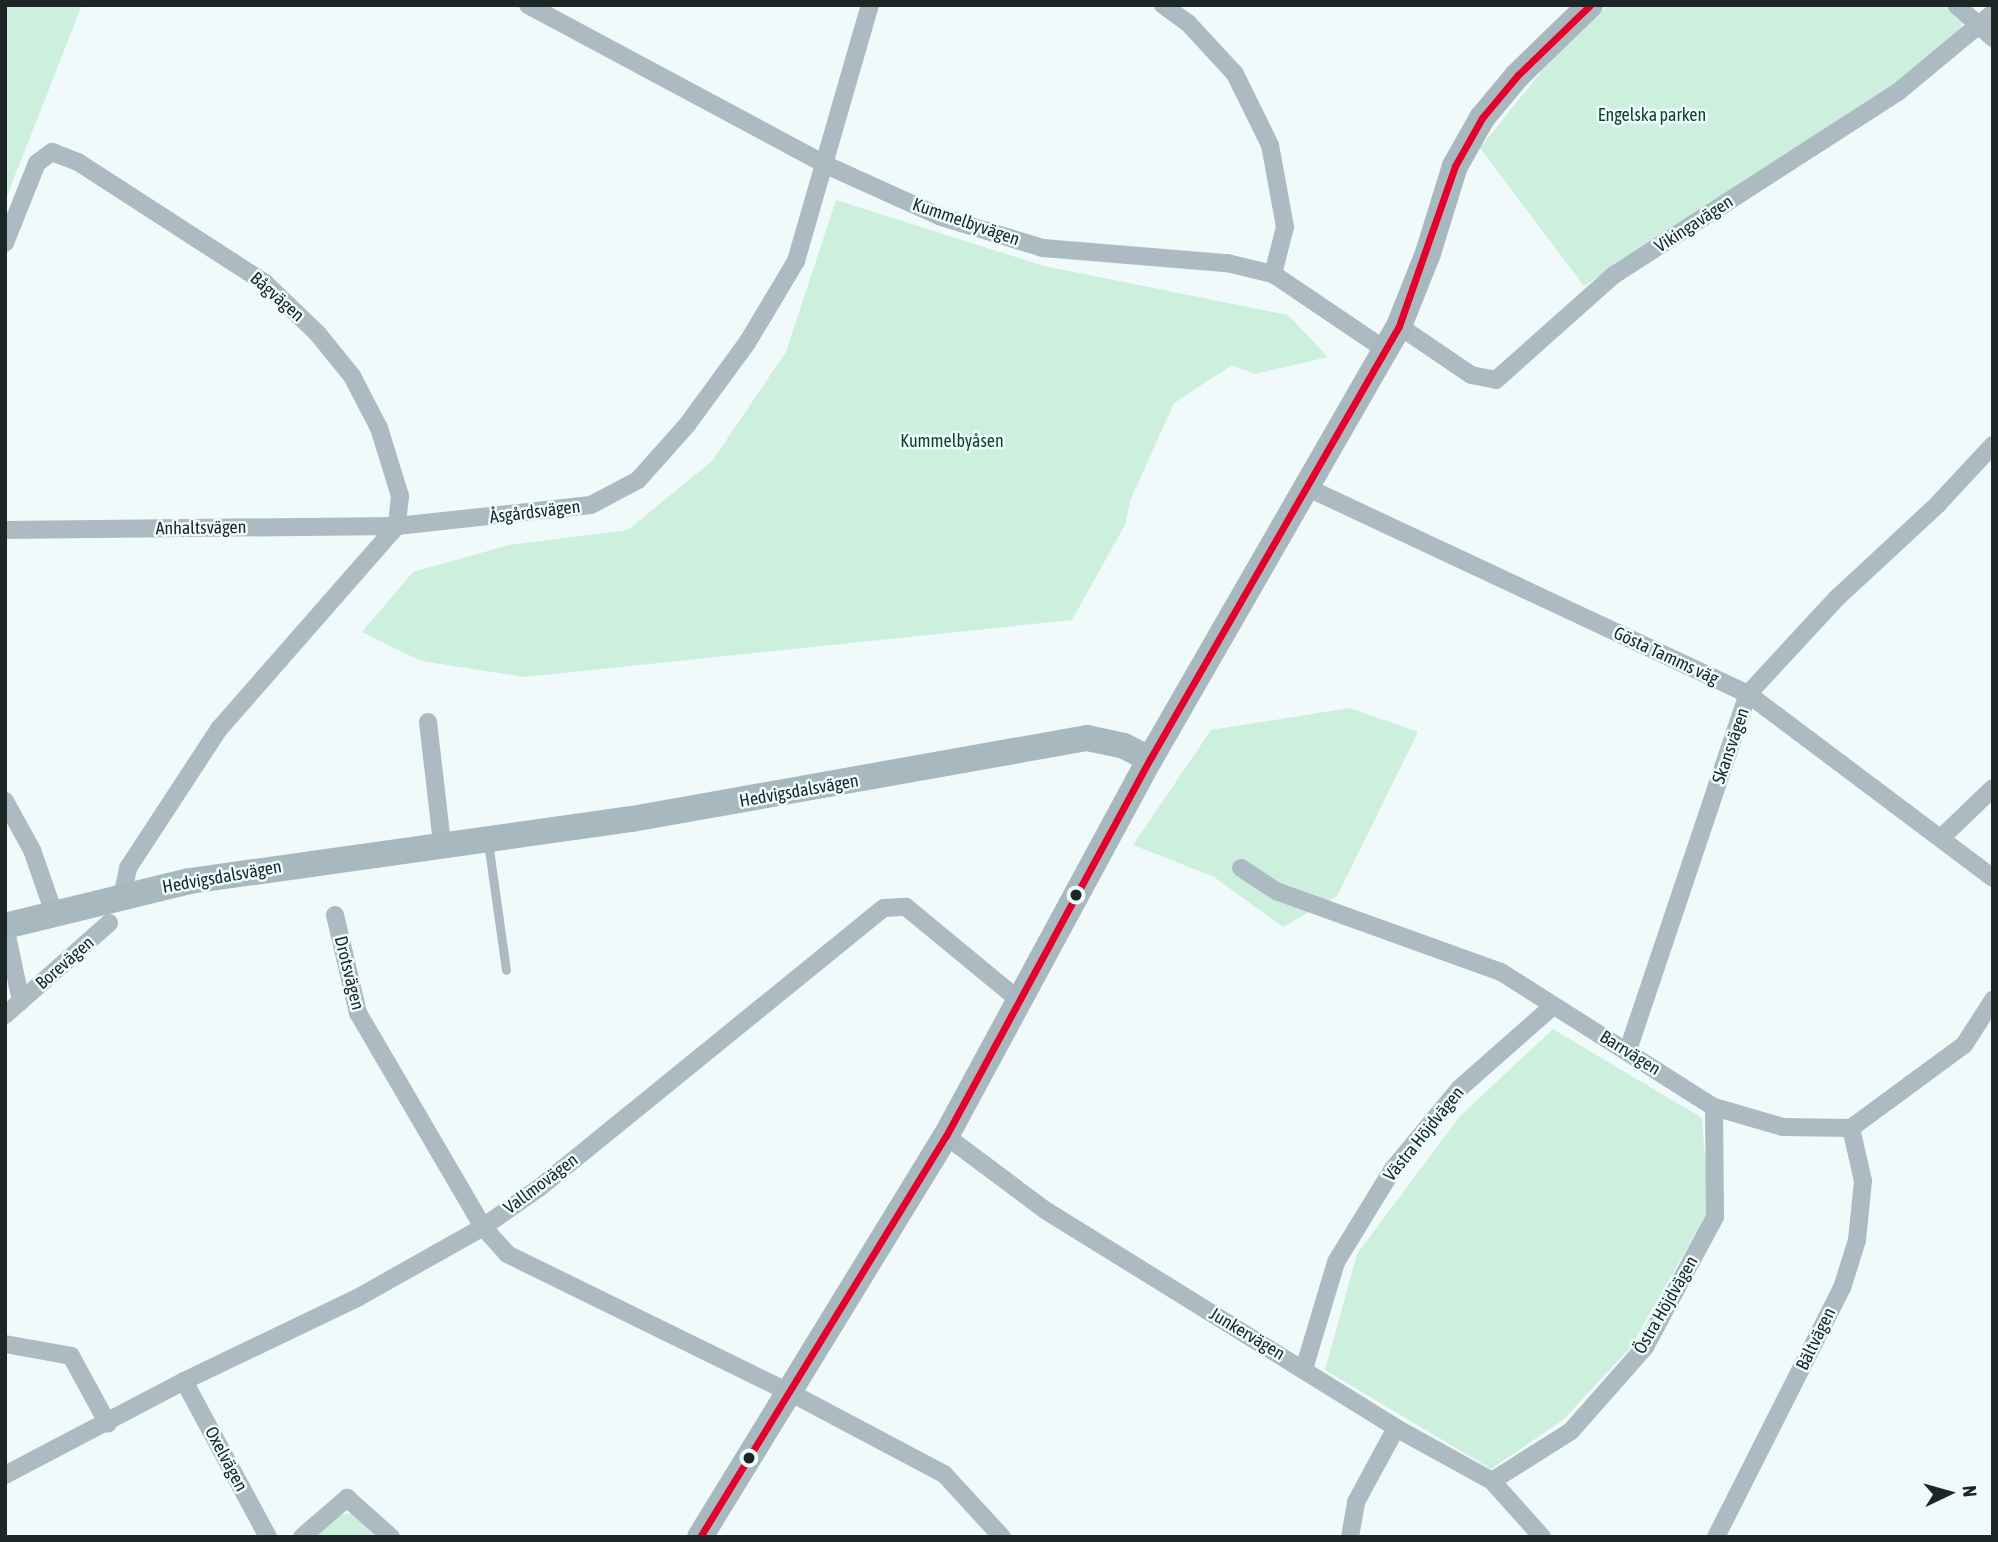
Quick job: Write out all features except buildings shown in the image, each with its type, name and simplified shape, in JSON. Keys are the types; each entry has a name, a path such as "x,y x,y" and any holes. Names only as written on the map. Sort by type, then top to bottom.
{"street":[{"name":"Kummelbyvägen","path":"528,5 826,165 941,217 1043,248 1227,263 1273,274 1384,349"},
{"name":"Åsgårdsvägen","path":"397,526 592,505 638,480 687,425 739,353 796,261 826,165 870,5"},
{"path":"1163,5 1188,23 1235,74 1270,145 1285,226 1273,274"},
{"path":"700,1537 792,1393 947,1136 1150,759 1399,326 1428,254 1455,166 1482,118 1517,76 1590,5"},
{"path":"1956,5 1993,38"},
{"name":"Vikingavägen","path":"1399,326 1471,375 1496,380 1614,275 1898,92 1993,13"},
{"name":"Bågvägen","path":"5,243 37,163 52,152 78,162 265,283 318,334 352,376 379,428 400,496 397,526"},
{"name":"Skansvägen","path":"1628,1050 1748,694 1837,598 1938,504 1993,444"},
{"name":"Gösta Tamms väg","path":"1306,487 1748,694 1993,878"},
{"path":"122,897 128,868 219,729 397,526"},
{"name":"Anhaltsvägen","path":"5,530 397,526"},
{"path":"428,722 442,843"},
{"name":"Hedvigsdalsvägen","path":"5,926 55,916 190,881 442,843 646,817 1087,738 1124,746 1150,759"},
{"path":"1941,838 1993,788"},
{"path":"5,801 32,850 55,916"},
{"name":"Barrvägen","path":"1241,868 1276,891 1501,972 1628,1050 1714,1107 1783,1126 1851,1128"},
{"name":"Vallmovägen","path":"5,1475 107,1424 184,1381 359,1297 483,1227 540,1188 884,908 906,907 1020,1001"},
{"name":"Drotsvägen","path":"335,915 358,1013 483,1227 507,1254 792,1393 944,1474 1002,1537"},
{"name":"Borevägen","path":"5,1014 109,923"},
{"name":"Borevägen","path":"5,926 21,1001"},
{"path":"1851,1128 1964,1045 1993,1000"},
{"name":"Västra Höjdvägen","path":"1304,1368 1336,1262 1393,1169 1460,1088 1553,1006"},
{"name":"Östra Höjdvägen","path":"1492,1481 1571,1431 1645,1347 1716,1217 1714,1107"},
{"name":"Bältvägen","path":"1716,1537 1842,1288 1857,1240 1863,1181 1851,1128"},
{"name":"Junkervägen","path":"947,1136 1045,1210 1304,1368 1396,1428 1492,1481 1542,1537"},
{"path":"5,1344 71,1356 107,1424"},
{"name":"Oxelvägen","path":"184,1381 268,1537"},
{"path":"1350,1537 1356,1502 1396,1428"},
{"path":"302,1537 347,1498 391,1537"}],"lane":[{"path":"488,837 506,970"}],"green space":[{"path":"5,5 82,5 5,201"},
{"name":"Engelska parken","path":"1608,5 1942,5 1962,23 1961,31 1873,101 1584,286 1480,148 1544,68"},
{"name":"Kummelbyåsen","path":"836,200 1044,266 1288,315 1328,357 1255,374 1232,365 1174,403 1130,501 1126,523 1072,620 525,677 421,661 362,632 413,572 509,545 628,530 712,461 786,352"},
{"path":"1350,708 1418,732 1337,896 1283,927 1214,877 1133,845 1211,730"},
{"path":"1553,1029 1702,1118 1709,1210 1630,1348 1563,1420 1491,1469 1325,1370 1357,1254 1460,1116"},
{"path":"356,1513 384,1537 317,1537 338,1515"}],"transit line":[{"path":"700,1537 946,1136 1150,759 1399,326 1455,166 1482,118 1517,76 1590,5"}]}
